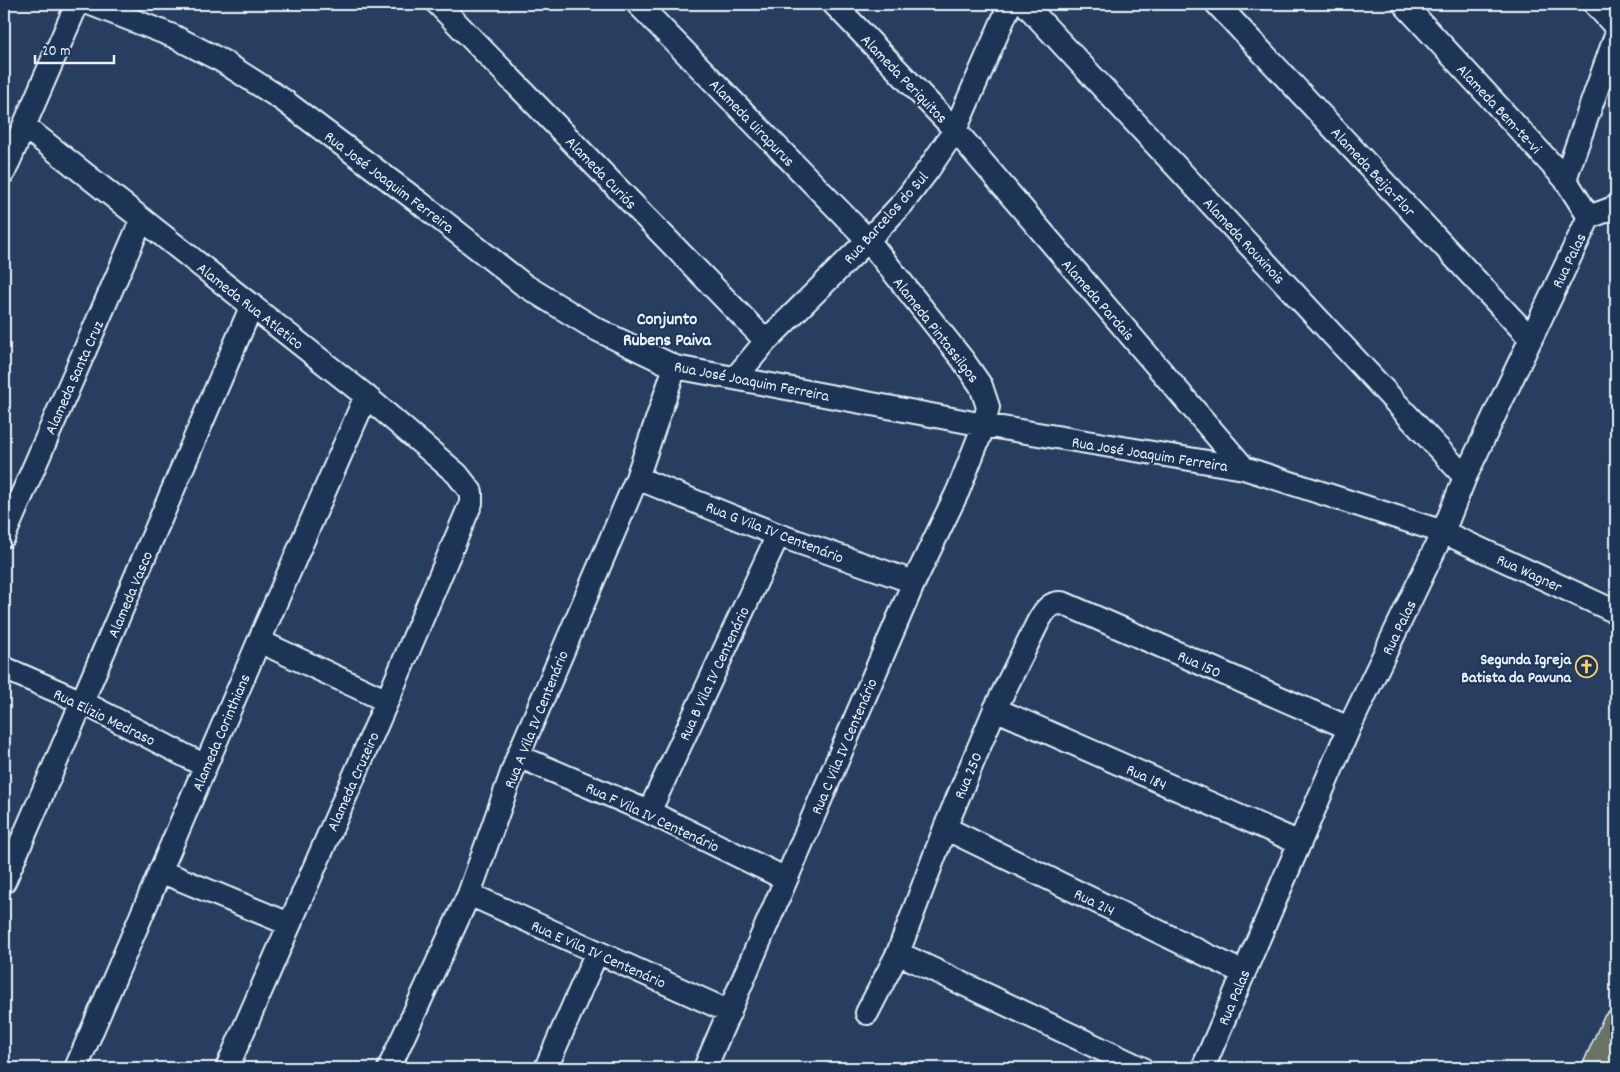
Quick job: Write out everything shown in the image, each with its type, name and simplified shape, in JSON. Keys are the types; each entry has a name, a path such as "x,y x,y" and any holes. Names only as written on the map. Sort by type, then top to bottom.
{"main road":[{"path":"1597,1068 1616,1025"}],"street":[{"path":"4,172 77,4"},
{"name":"Rua José Joaquim Ferreira","path":"91,4 173,36 222,62 268,90 284,100 412,197 524,285 596,329 675,367 984,425 1244,468 1443,532"},
{"name":"Alameda Curiós","path":"438,4 766,341"},
{"name":"Alameda Uirapurus","path":"638,4 868,240"},
{"name":"Alameda Periquitos","path":"834,4 955,130"},
{"name":"Rua Barcelos do Sul","path":"736,378 766,341 902,204 928,170 955,130 1010,4"},
{"name":"Alameda Rouxinois","path":"1025,4 1465,477"},
{"name":"Alameda Beija-Flor","path":"1217,4 1531,339"},
{"name":"Alameda Bem-te-vi","path":"1404,4 1565,179 1589,217"},
{"path":"1595,4 1616,27"},
{"path":"1565,179 1616,35"},
{"name":"Alameda Rua Atletico","path":"24,126 366,396 457,474 470,492"},
{"name":"Alameda Pardais","path":"955,130 1244,468"},
{"name":"Rua Palas","path":"1203,1068 1349,728 1443,532 1465,477 1589,217 1616,206"},
{"name":"Alameda Santa Cruz","path":"4,536 142,218"},
{"name":"Alameda Pintassilgos","path":"868,240 964,360 981,386 988,407 984,425"},
{"name":"Alameda Vasco","path":"4,882 252,305"},
{"name":"Rua A Vila IV Centenário","path":"389,1068 469,894 518,756 637,478 675,367"},
{"name":"Alameda Corinthians","path":"76,1068 366,396"},
{"name":"Rua C Vila IV Centenário","path":"705,1068 914,582 958,491 984,425"},
{"name":"Rua G Vila IV Centenário","path":"637,478 778,535 914,582"},
{"name":"Alameda Cruzeiro","path":"227,1068 471,503 470,492"},
{"name":"Rua Wagner","path":"1443,532 1616,612"},
{"name":"Rua B Vila IV Centenário","path":"649,812 778,535"},
{"name":"Rua 150","path":"1050,605 1058,602 1065,604 1349,728"},
{"name":"Rua 250","path":"867,1013 898,953 945,828 995,709 1038,622 1050,605"},
{"path":"259,641 387,701"},
{"name":"Rua Elizio Medraso","path":"4,668 82,702 206,766"},
{"name":"Rua 184","path":"995,709 1300,843"},
{"name":"Rua F Vila IV Centenário","path":"518,756 649,812 786,879"},
{"name":"Rua 214","path":"945,828 1244,973"},
{"path":"160,871 289,924"},
{"name":"Rua E Vila IV Centenário","path":"469,894 730,1012"},
{"path":"546,1068 597,952"},
{"path":"898,953 1141,1068"}],"place":[{"name":"Segunda Igreja Batista da Pavuna","path":"1587,667"}],"district":[{"name":"Conjunto Rubens Paiva","path":"667,328"}]}
